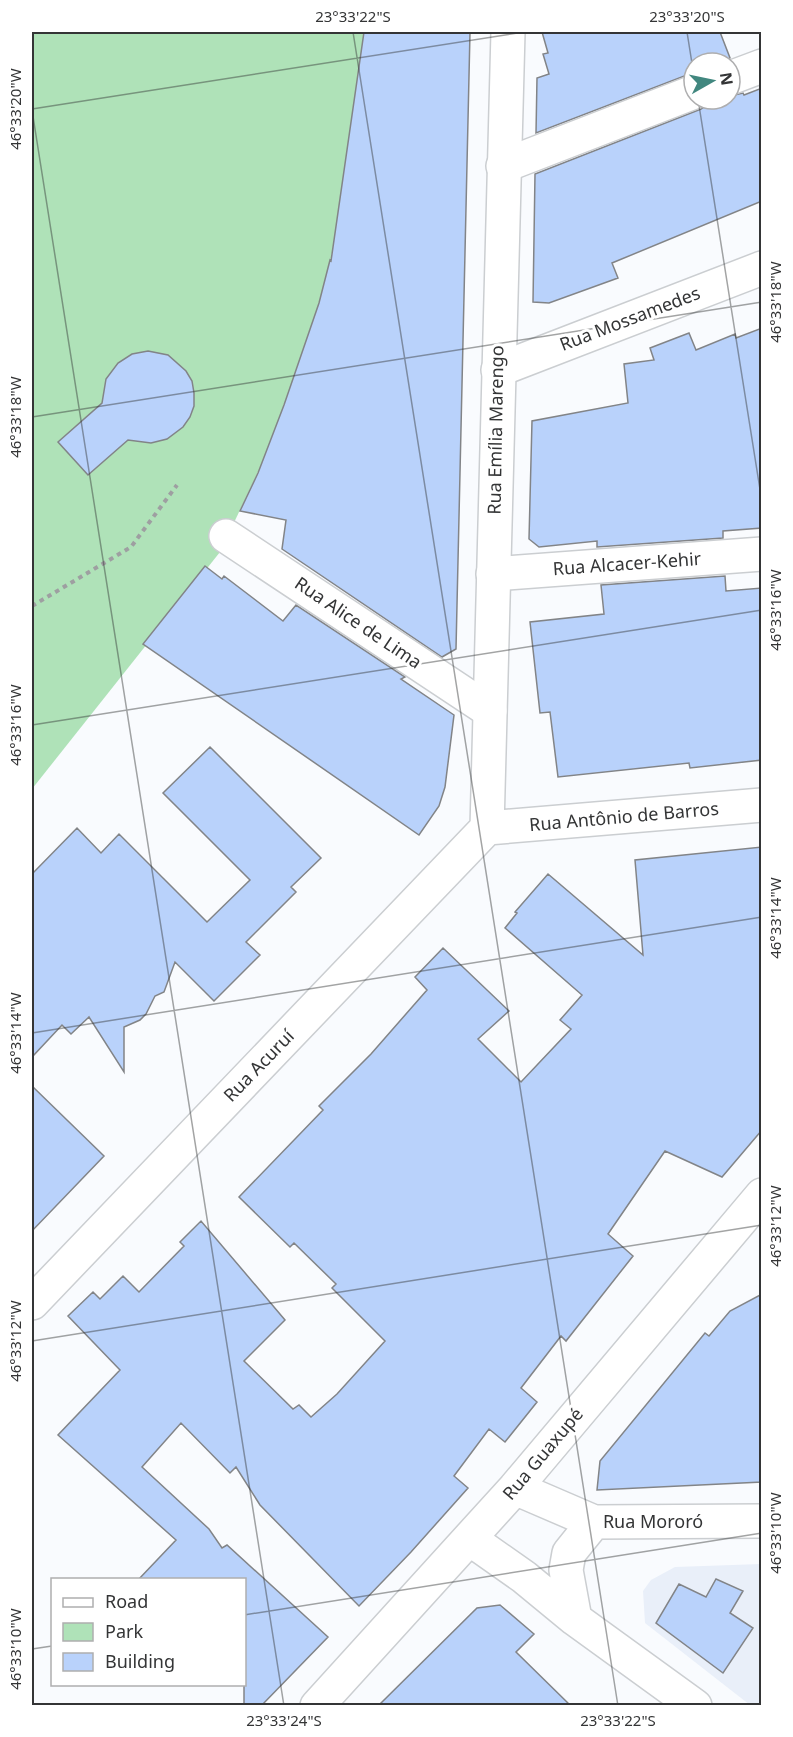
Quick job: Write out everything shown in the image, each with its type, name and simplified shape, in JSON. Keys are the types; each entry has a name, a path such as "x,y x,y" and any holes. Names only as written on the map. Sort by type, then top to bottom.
{"street":[{"name":"Rua Emília Marengo","path":"487,828 508,32"},
{"path":"742,74 762,66"},
{"path":"503,166 682,97"},
{"name":"Rua Mossamedes","path":"498,370 762,268"},
{"name":"Rua Alice de Lima","path":"226,536 490,711"},
{"name":"Rua Alcacer-Kehir","path":"493,574 762,554"},
{"name":"Rua Antônio de Barros","path":"487,828 762,805"},
{"name":"Rua Acuruí","path":"32,1303 487,828"},
{"name":"Rua Guaxupé","path":"317,1706 515,1488 762,1195"},
{"name":"Rua Mororó","path":"515,1488 594,1522 762,1521"},
{"path":"575,1619 566,1570 569,1553 594,1522"},
{"path":"470,1539 695,1706"}],"path":[{"path":"32,606 131,547 177,485"}],"shaded area":[{"path":"761,1564 761,1705 750,1705 645,1623 643,1591 651,1580 675,1567"}],"green space":[{"path":"32,32 368,32 352,155 309,365 220,552 32,789"}],"building":[{"path":"364,32 470,32 456,649 442,657 282,549 286,520 240,511 258,473 284,405 331,261"},
{"path":"542,32 720,32 727,51 682,51 682,77 536,133 537,78 549,74 543,54 548,53"},
{"path":"762,88 762,201 612,263 618,278 549,303 533,302 535,174 696,111 742,111 742,93 744,95"},
{"path":"762,328 762,528 723,531 723,538 597,547 597,541 539,547 529,539 532,421 628,403 624,364 654,360 650,348 689,333 696,350 735,334 736,338"},
{"path":"148,351 168,355 186,371 192,381 194,393 194,406 190,417 183,427 167,439 151,443 128,440 88,475 58,442 102,403 106,379 118,363 132,354"},
{"path":"205,566 222,579 224,576 283,621 296,605 405,677 401,679 454,715 445,787 439,806 419,835 143,644"},
{"path":"725,576 726,591 762,588 762,760 690,768 689,763 558,777 550,712 540,713 530,622 604,614 601,585"},
{"path":"210,747 321,858 291,887 296,892 246,942 260,955 214,1001 175,962 164,992 155,996 146,1014 140,1020 124,1027 124,1072 89,1017 71,1034 62,1025 32,1057 32,874 77,828 101,853 119,834 207,922 250,880 163,793"},
{"path":"762,847 762,1130 722,1177 665,1151 608,1234 633,1256 566,1341 561,1336 521,1388 537,1402 505,1442 489,1429 454,1476 468,1488 359,1606 260,1505 236,1467 230,1473 181,1423 142,1467 209,1529 222,1548 227,1545 328,1637 261,1706 244,1706 246,1578 140,1578 176,1540 58,1435 120,1370 68,1316 93,1292 100,1299 123,1276 139,1292 184,1246 180,1242 201,1221 285,1320 244,1361 293,1409 299,1405 311,1417 337,1394 385,1341 332,1288 336,1284 294,1243 290,1247 239,1197 323,1110 319,1106 371,1054 427,990 415,977 443,948 509,1011 478,1039 521,1082 571,1029 560,1020 582,995 505,928 517,913 515,912 548,874 643,955 635,860"},
{"path":"32,1086 104,1156 32,1231"},
{"path":"762,1294 762,1482 597,1490 600,1461 705,1333 709,1336 730,1311"},
{"path":"716,1579 743,1591 730,1613 753,1628 723,1673 656,1623 679,1584 706,1597"},
{"path":"500,1605 534,1634 516,1652 571,1706 378,1706 477,1608"}]}
